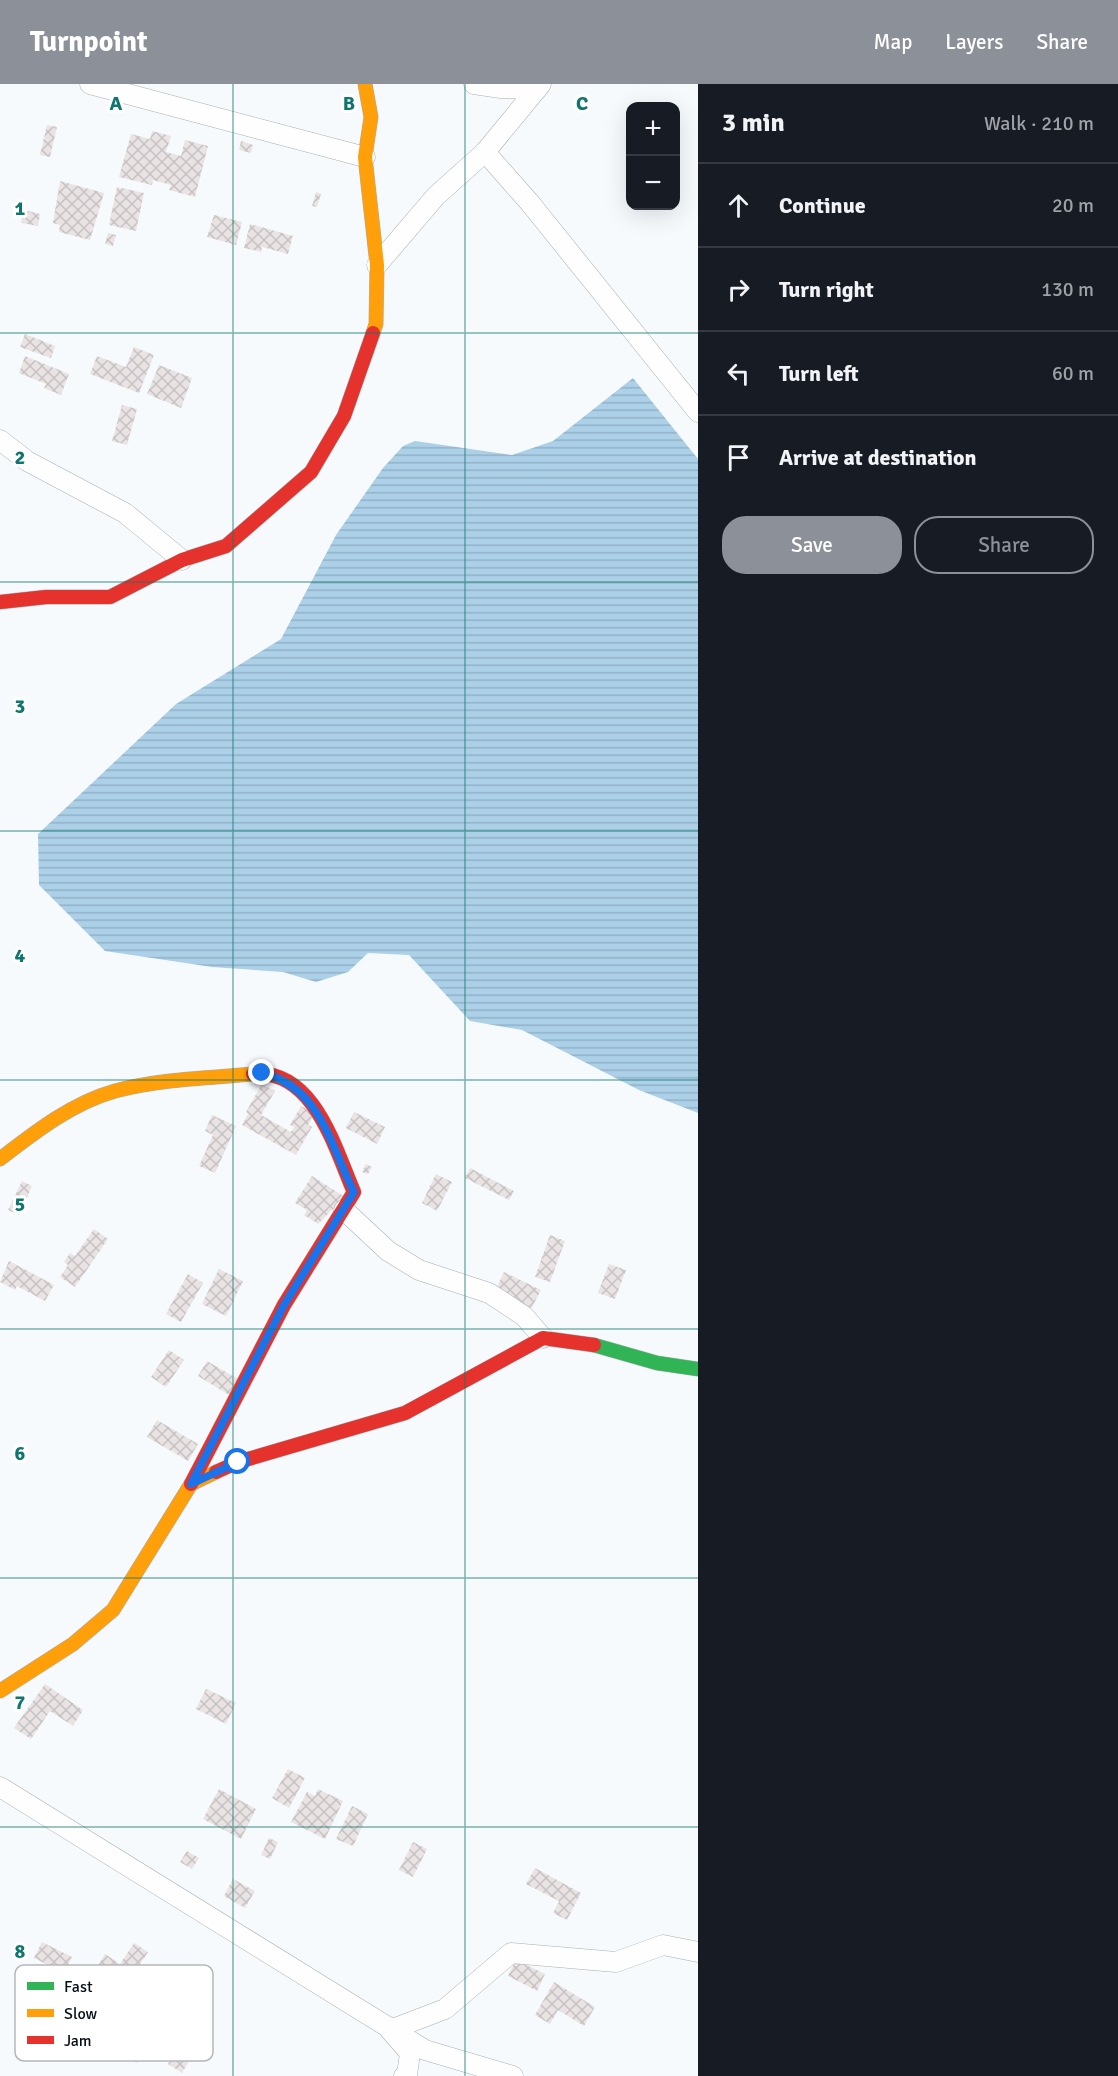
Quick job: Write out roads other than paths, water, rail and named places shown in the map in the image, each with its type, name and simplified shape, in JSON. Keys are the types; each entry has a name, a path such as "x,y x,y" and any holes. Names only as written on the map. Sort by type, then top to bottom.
{"street":[{"path":"90,84 366,157"},
{"path":"0,603 46,597 110,597 182,560 226,546 311,472 344,416 376,324 377,265 366,157 371,117 365,84"},
{"path":"474,84 539,86"},
{"path":"377,265 436,196 485,152 539,86"},
{"path":"485,152 530,203 698,412"},
{"path":"0,440 27,461 125,513 182,560"},
{"path":"0,1159 37,1130 74,1108 115,1091 184,1080 262,1073 280,1077 301,1092 320,1114 354,1192 284,1305 191,1484 113,1610 61,1654 0,1691"},
{"path":"344,1210 388,1251 419,1270 489,1293 524,1316 543,1338"},
{"path":"191,1484 238,1462 405,1413 543,1338 582,1342 657,1363 698,1369"},
{"path":"0,1787 425,2050 513,2076"},
{"path":"390,2030 445,2009 512,1953 616,1962 663,1945 698,1952"},
{"path":"390,2030 410,2053 406,2076"}],"water":[{"path":"633,378 698,459 698,1113 639,1090 522,1030 470,1021 409,955 368,953 348,972 316,982 283,972 212,967 105,951 39,885 38,834 176,704 281,639 336,535 383,468 403,446 415,441 512,455 553,441"}]}
